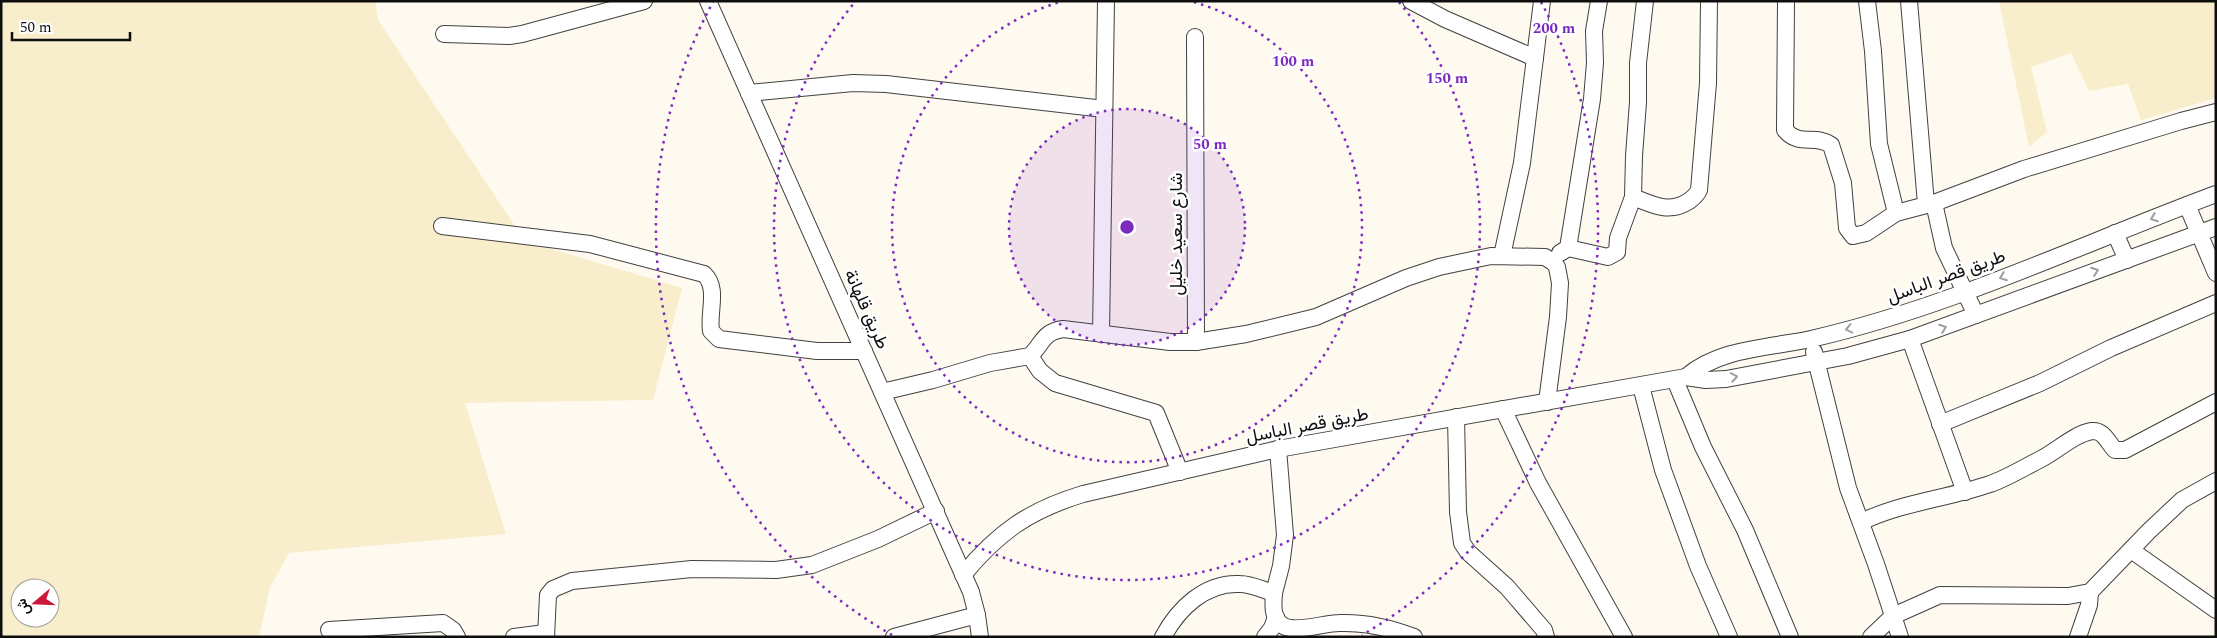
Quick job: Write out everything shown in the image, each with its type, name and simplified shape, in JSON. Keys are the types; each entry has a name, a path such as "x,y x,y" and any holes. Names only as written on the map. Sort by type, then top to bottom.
{"street":[{"path":"444,34 509,36 522,34 644,1"},
{"name":"طريق قلهانة","path":"708,1 971,592 980,637"},
{"path":"1101,334 1106,1"},
{"path":"1411,1 1445,19 1535,58"},
{"path":"1502,256 1522,163 1542,1"},
{"path":"1568,248 1592,99 1595,62 1594,31 1599,1"},
{"path":"882,392 933,380 990,363 1030,356 1044,337 1054,330 1063,329 1170,342 1196,342 1246,334 1316,317 1431,269 1466,260 1502,256 1550,259 1568,248 1602,257 1615,254 1618,238 1633,197 1638,64 1645,1"},
{"path":"1633,197 1660,208 1677,208 1697,195 1699,190 1708,83 1709,1"},
{"path":"1786,1 1785,130 1795,139 1820,140 1831,145 1843,183 1847,228 1850,234 1855,236 1866,233 1896,213 1930,203 2024,169 2216,112"},
{"path":"1867,1 1873,51 1879,144 1896,213"},
{"path":"1908,1 1930,203 1944,248 1976,315"},
{"name":"شارع سعيد خليل","path":"1195,37 1196,342"},
{"path":"749,94 853,83 886,84 1104,109"},
{"name":"طريق قصر الباسل","path":"1680,378 1702,364 1721,356 1811,339 1904,315 2216,194"},
{"path":"2187,205 2216,273"},
{"path":"442,226 590,244 704,274 709,278 712,288 711,331 720,339 817,351 864,351"},
{"name":"طريق قصر الباسل","path":"963,575 982,552 1004,532 1055,503 1083,494 1278,449 1680,378 1726,379 1816,362 1910,339 2216,227"},
{"path":"2115,233 2127,260"},
{"path":"1547,402 1558,317 1560,282 1557,267 1550,259"},
{"path":"1940,424 2040,383 2111,348 2216,303"},
{"path":"1811,339 1848,488 1900,637"},
{"path":"1910,339 1965,492"},
{"path":"1030,356 1040,371 1055,383 1156,413 1180,472"},
{"path":"1680,378 1703,447 1744,530 1790,637"},
{"path":"1640,386 1663,470 1698,566 1729,637"},
{"path":"1861,522 1886,511 1965,492 1992,483 2044,458 2081,435 2092,432 2103,435 2115,450 2124,450 2216,402"},
{"path":"1503,409 1538,483 1624,637"},
{"path":"1456,417 1458,512 1462,543 1468,552 1507,587 1544,630 1546,637"},
{"path":"1278,449 1285,535 1281,566 1274,594 1273,610 1276,617 1285,627 1298,629 1338,623 1355,624 1401,632 1414,637"},
{"path":"1871,637 1893,616 1940,595 2068,596 2090,592 2182,500 2216,481"},
{"path":"514,637 545,635 548,595 553,589 572,581 692,569 776,570 812,565 878,539 936,511"},
{"path":"2131,550 2216,610"},
{"path":"1163,637 1171,622 1191,601 1208,590 1226,585 1242,584 1274,594"},
{"path":"2078,637 2089,605 2090,592"},
{"path":"894,637 977,615"},
{"path":"1266,637 1276,617"},
{"path":"328,630 443,623 453,630 457,637"}],"shaded area":[{"path":"1,1 375,1 378,20 525,241 682,288 653,400 465,403 506,534 289,553 270,587 259,637 1,637"},
{"path":"1999,1 2216,1 2216,98 2141,120 2128,84 2089,91 2071,53 2031,67 2047,132 2029,147"}]}
